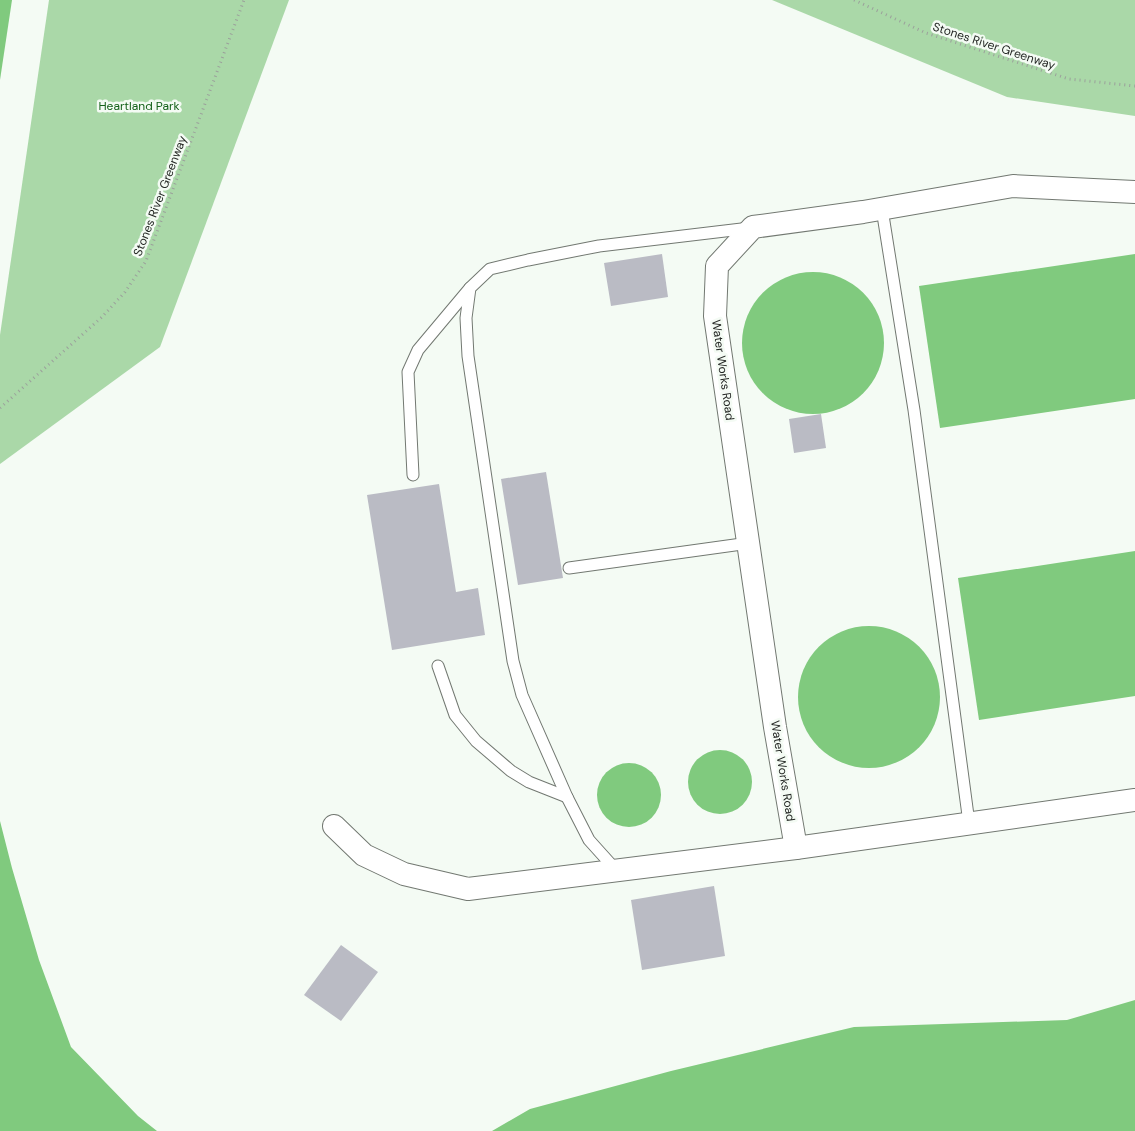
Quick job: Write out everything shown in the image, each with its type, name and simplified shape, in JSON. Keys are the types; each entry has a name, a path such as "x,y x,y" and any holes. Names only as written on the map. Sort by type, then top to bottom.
{"street":[{"path":"753,227 882,209 1013,186 1135,192"},
{"name":"Water Works Road","path":"753,227 717,266 714,316 775,727 796,848"},
{"path":"334,826 364,855 404,874 468,888 796,848 1135,800"}],"lane":[{"path":"882,209 914,410 969,823"},
{"path":"413,475 408,372 418,350 470,288 490,269 599,246 753,227"},
{"path":"470,288 466,318 468,356 513,662 522,694 567,797 590,840 616,870"},
{"path":"569,568 748,543"},
{"path":"438,666 455,715 476,741 510,771 529,782 567,797"}],"path":[{"name":"Stones River Greenway","path":"0,408 102,317 125,292 146,261 244,0"},
{"name":"Stones River Greenway","path":"854,0 926,33 1069,79 1135,86"}],"green space":[{"name":"Heartland Park","path":"49,0 289,0 160,347 0,464 0,335"},
{"path":"772,0 1135,0 1135,116 1007,97"}],"shaded area":[{"path":"0,0 12,0 0,80"},
{"path":"1135,254 1135,399 940,428 919,286"},
{"path":"813,272 840,278 852,284 863,293 872,304 878,316 884,343 878,370 872,382 863,393 852,402 840,408 813,414 786,408 774,402 763,393 754,382 748,370 742,343 748,316 754,304 763,293 774,284 786,278"},
{"path":"1135,551 1135,696 979,720 958,578"},
{"path":"869,626 896,632 908,638 919,647 928,658 934,670 940,697 934,724 928,736 919,747 908,756 896,762 869,768 842,762 830,756 819,747 810,736 804,724 798,697 804,670 810,658 819,647 830,638 842,632"},
{"path":"714,750 726,750 743,759 750,770 752,782 750,794 743,805 726,814 714,814 702,809 693,800 688,788 688,776 693,764 702,755"},
{"path":"623,763 635,763 652,772 659,783 661,795 659,807 652,818 635,827 623,827 611,822 602,813 597,801 597,789 602,777 611,768"},
{"path":"0,821 39,960 71,1047 138,1116 157,1131 0,1131"},
{"path":"1135,1000 1135,1131 492,1131 530,1109 671,1071 854,1027 1067,1020"}],"building":[{"path":"662,254 668,297 611,306 604,263"},
{"path":"821,414 826,448 794,453 789,419"},
{"path":"546,472 563,578 518,585 501,479"},
{"path":"439,484 456,592 478,588 485,635 392,650 367,495"},
{"path":"714,886 725,956 642,970 631,900"},
{"path":"341,945 378,972 341,1021 304,995"}]}
